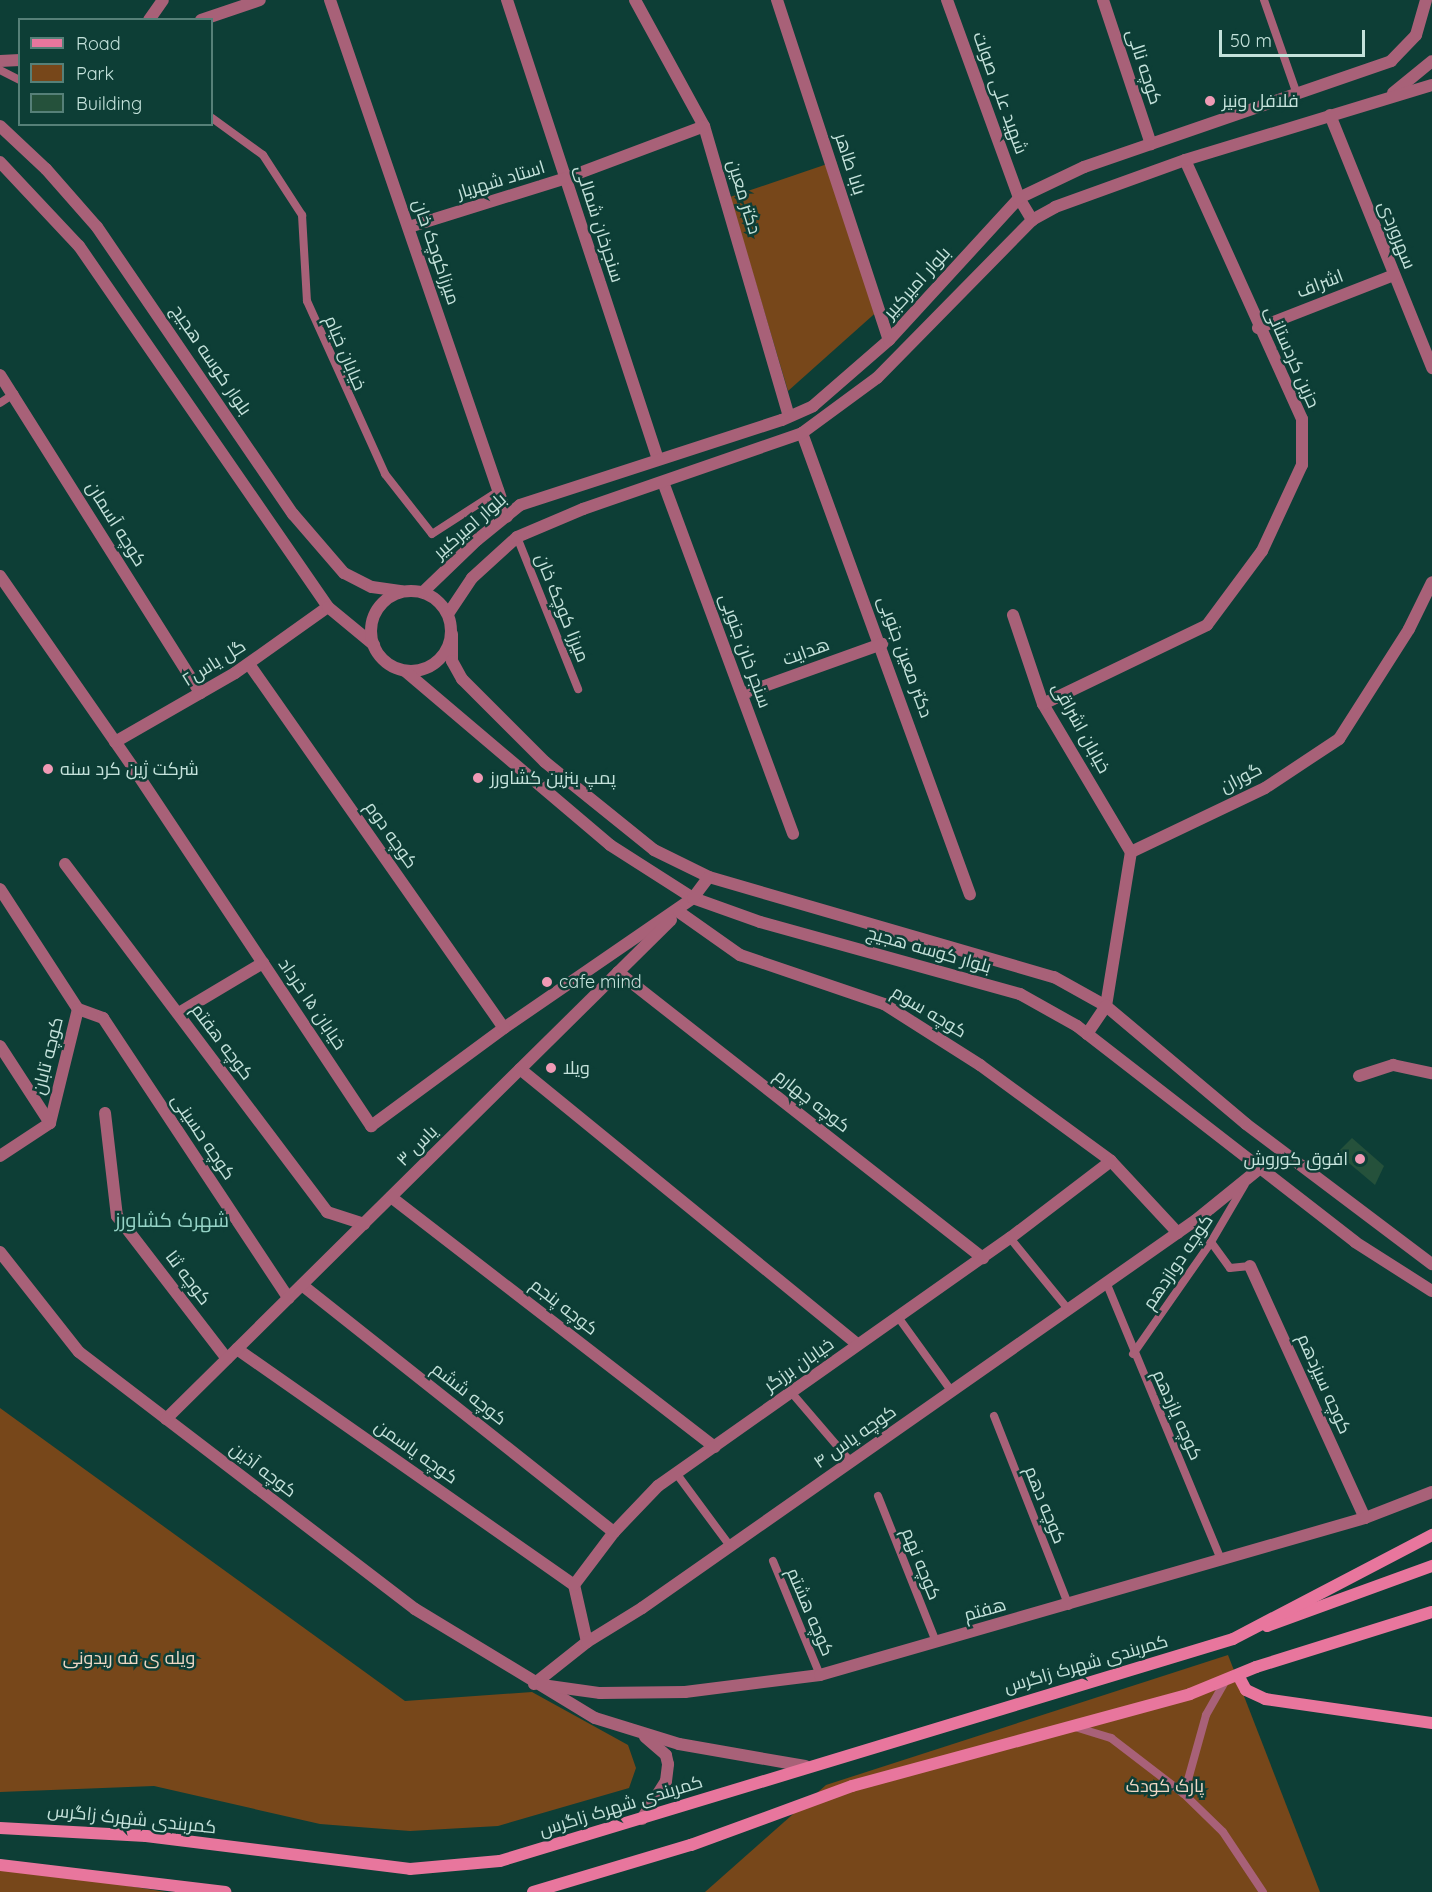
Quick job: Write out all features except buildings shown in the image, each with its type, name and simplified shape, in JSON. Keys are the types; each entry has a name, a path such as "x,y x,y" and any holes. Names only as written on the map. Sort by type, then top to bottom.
{"main road":[{"name":"کمربندی شهرک زاگرس","path":"1233,1639 1432,1535"},
{"name":"کمربندی شهرک زاگرس","path":"0,1828 146,1836 410,1869 500,1861 642,1819 805,1766 1233,1639 1432,1566"},
{"path":"533,1892 691,1845 852,1785 1190,1694 1233,1676 1432,1612"},
{"path":"1233,1676 1246,1690 1265,1699 1432,1723"},
{"path":"0,1865 225,1892"}],"street":[{"path":"150,18 163,0"},
{"path":"207,18 260,0"},
{"name":"میرزاکوچک خان","path":"330,0 500,490 507,516"},
{"name":"سنجرخان شمالی","path":"507,0 658,459"},
{"name":"دکتر معین","path":"635,0 704,126 789,416"},
{"name":"بابا طاهر","path":"777,0 890,340"},
{"name":"شهید علی صولت","path":"947,0 1019,198 1032,220"},
{"name":"کوچه نالی","path":"1103,0 1150,144"},
{"name":"بلوار امیرکبیر","path":"423,592 507,516 536,499 789,416 813,406 890,340 1019,198 1084,167 1391,61 1416,35 1426,0"},
{"path":"0,61 18,60"},
{"path":"1388,97 1432,61"},
{"name":"بلوار امیرکبیر","path":"448,614 472,578 518,537 583,509 802,433 877,378 1032,220 1086,193 1185,160 1432,85"},
{"name":"سهروردی","path":"1330,115 1432,368"},
{"name":"بلوار کوسه هجیج","path":"0,126 46,169 98,227 293,514 344,573 372,587 402,591"},
{"name":"استاد شهریار","path":"409,227 566,178 704,126"},
{"name":"حزین کردستانی","path":"1043,704 1207,625 1262,551 1302,465 1302,419 1258,328 1185,160"},
{"path":"0,162 79,246 328,608 374,645 386,662 405,670 426,669 436,663 449,645 452,634 448,614 434,597 423,592 402,591 383,602 376,612 371,634 374,645"},
{"name":"اشراف","path":"1258,328 1394,275"},
{"name":"کوچه آسمان","path":"0,375 200,693"},
{"name":"دکتر معین جنوبی","path":"802,433 882,644 970,894"},
{"name":"سنجر خان جنوبی","path":"663,482 793,834"},
{"name":"خیابان ۱۵ خرداد","path":"0,576 116,742 371,1126 504,1028 693,898"},
{"name":"گوران","path":"1131,852 1265,788 1339,739 1409,629 1432,582"},
{"name":"گل یاس۲","path":"116,742 249,664 328,608"},
{"name":"خیابان اشراقی","path":"1012,615 1043,704 1131,852"},
{"name":"بلوار کوسه هجیج","path":"452,634 452,661 462,679 545,762 654,850 709,877 1054,977 1106,1005 1246,1124 1432,1264"},
{"name":"هدایت","path":"742,694 882,644"},
{"name":"کوچه دوم","path":"249,664 504,1028"},
{"name":"بلوار کوسه هجیج","path":"405,670 610,845 693,898 760,922 1020,994 1087,1034 1354,1242 1432,1291"},
{"path":"1087,1034 1106,1005 1131,852"},
{"name":"کوچه هفتم","path":"65,864 327,1212 364,1224"},
{"path":"693,898 709,877"},
{"name":"کوچه تابان","path":"0,889 78,1009 50,1123 0,1156"},
{"name":"یاس ۳","path":"166,1419 693,898"},
{"name":"کوچه سوم","path":"679,912 740,955 884,1004 980,1065 1111,1161 1178,1233"},
{"path":"178,1013 263,963"},
{"name":"کوچه چهارم","path":"618,972 983,1258"},
{"name":"کوچه حسینی","path":"78,1009 103,1018 288,1298"},
{"path":"0,1046 50,1123"},
{"path":"1359,1076 1393,1065 1432,1073"},
{"path":"520,1069 858,1345"},
{"name":"کوچه ثنا","path":"105,1113 117,1216 227,1359"},
{"name":"خیابان برزگر","path":"574,1585 614,1532 658,1486 983,1258 1111,1161"},
{"name":"کوچه یاس ۴","path":"534,1684 587,1642 730,1546 1178,1233 1245,1184 1259,1169"},
{"name":"کوچه پنجم","path":"391,1197 715,1446"},
{"name":"کوچه آذین","path":"0,1252 79,1352 415,1609 534,1684 596,1718 639,1733"},
{"name":"کوچه سیزدهم","path":"1250,1266 1365,1518"},
{"name":"کوچه ششم","path":"302,1285 614,1532"},
{"name":"کوچه یاسمن","path":"237,1349 574,1585"},
{"name":"هفتم","path":"534,1684 600,1693 685,1692 820,1675 1069,1606 1365,1518 1432,1492"},
{"path":"574,1585 587,1642"},
{"path":"639,1733 742,1758 805,1766"},
{"path":"639,1733 666,1755 668,1764 666,1781 642,1819"}],"lane":[{"path":"1264,0 1297,94"},
{"path":"0,70 18,79"},
{"name":"خیابان خیام","path":"213,119 263,154 302,214 307,302 385,474 405,500 432,534 500,490"},
{"path":"0,403 14,394"},
{"name":"میرزا کوچک خان","path":"518,537 578,689"},
{"name":"کوچه دوازدهم","path":"1132,1354 1211,1242 1245,1184"},
{"path":"1010,1238 1068,1309"},
{"path":"1211,1242 1230,1268 1250,1266"},
{"name":"کوچه یازدهم","path":"1106,1282 1132,1354 1161,1408 1221,1560"},
{"path":"898,1317 952,1392"},
{"path":"791,1392 851,1462"},
{"name":"کوچه دهم","path":"994,1416 1069,1606"},
{"path":"676,1473 730,1546"},
{"name":"کوچه نهم","path":"879,1496 936,1642"},
{"name":"کوچه هشتم","path":"773,1561 820,1675"},
{"path":"1184,1794 1206,1715 1233,1676"},
{"path":"1075,1726 1111,1738 1184,1794 1223,1832 1263,1892"}],"green space":[{"path":"836,161 881,308 788,391 730,197"},
{"name":"ویله ی فه ریدونی","path":"0,1408 405,1701 532,1692 628,1745 636,1768 629,1788 498,1826 410,1831 320,1824 154,1786 0,1792"},
{"name":"پارک کودک","path":"1228,1655 1320,1892 705,1892 826,1785"},
{"path":"18,1868 166,1892 0,1892 0,1869"}],"place":[{"name":"فلافل ونیز","path":"1210,101"},
{"name":"شرکت ژین کرد سنه","path":"48,769"},
{"name":"پمپ بنزین کشاورز","path":"478,778"},
{"name":"cafe mind","path":"547,982"},
{"name":"ویلا","path":"551,1068"},
{"name":"افوق کوروش","path":"1360,1159"}],"district":[{"name":"شهرک کشاورز","path":"172,1219"}]}
